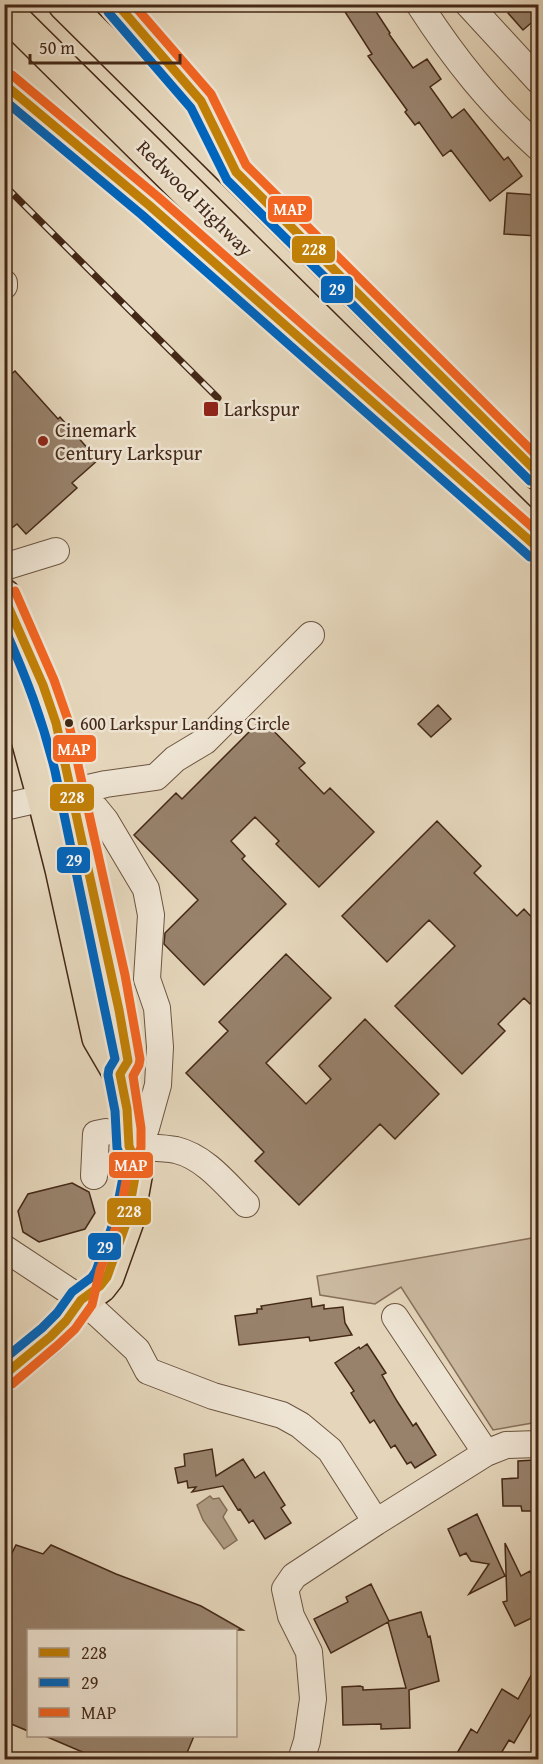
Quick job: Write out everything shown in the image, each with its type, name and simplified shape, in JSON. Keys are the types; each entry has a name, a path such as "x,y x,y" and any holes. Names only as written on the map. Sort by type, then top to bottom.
{"main road":[{"path":"65,4 236,171 538,473"},
{"path":"117,4 201,101 236,171"},
{"name":"Redwood Highway","path":"4,10 538,538"},
{"path":"4,84 150,206 538,548"},
{"path":"4,596 43,685 56,723 71,799 113,978 128,1061 120,1074 127,1110 127,1135 117,1165 107,1216 84,1277 81,1300 66,1321 50,1337 4,1375"},
{"path":"4,671 23,722 71,799"}],"street":[{"path":"419,4 469,76 509,120 538,147"},
{"path":"468,4 538,80"},
{"path":"4,567 56,550"},
{"path":"4,807 71,799 156,777 175,759 205,741 311,635"},
{"path":"71,799 105,820 146,889 152,915 147,979 157,1008 160,1047 158,1085 127,1135"},
{"path":"93,1176 96,1134 127,1135 193,1157 214,1173 246,1204"},
{"path":"4,1248 98,1314 137,1350 148,1371 213,1396 282,1415 300,1425 330,1449 376,1522"},
{"path":"394,1317 486,1453"},
{"path":"301,1760 307,1741 313,1699 309,1652 291,1617 285,1589 294,1576 486,1453 506,1445 538,1444"}],"shaded area":[{"path":"538,1237 538,1422 493,1430 401,1287 375,1304 320,1295 317,1276"},
{"path":"210,1496 213,1499 219,1498 227,1510 223,1517 237,1540 224,1549 203,1520 197,1505"}],"building":[{"path":"340,4 371,4 413,68 427,59 441,79 430,87 452,118 464,109 504,160 508,157 522,176 490,201 451,150 443,156 419,122 415,125 405,112 407,110 368,56 372,54"},
{"path":"518,4 538,4 538,17 523,30 508,13"},
{"path":"507,193 536,195 538,236 504,234"},
{"name":"Cinemark Century Larkspur","path":"15,371 98,460 72,483 77,488 26,534 17,524 4,534 4,380"},
{"path":"438,705 451,719 431,737 418,724"},
{"path":"262,719 305,763 299,768 324,794 330,788 374,832 319,887 276,844 279,841 255,817 231,841 245,856 242,859 286,904 204,985 164,944 165,933 198,900 134,835 176,793 182,799"},
{"path":"437,821 481,866 474,873 517,916 524,909 538,924 538,995 530,1004 524,998 498,1024 505,1031 462,1074 395,1006 455,946 429,920 387,962 342,916"},
{"path":"286,954 331,998 266,1063 306,1104 331,1079 319,1066 365,1019 439,1094 395,1139 380,1124 299,1205 255,1161 264,1152 186,1073 228,1031 219,1022"},
{"path":"72,1183 89,1192 95,1213 85,1229 39,1242 23,1232 18,1211 28,1194"},
{"path":"311,1298 312,1307 324,1305 324,1309 343,1307 345,1323 352,1335 310,1341 309,1337 239,1345 235,1316 257,1313 257,1309 262,1309 261,1306"},
{"path":"367,1344 386,1373 382,1375 397,1401 413,1426 416,1423 436,1455 415,1468 411,1462 407,1464 395,1445 391,1448 374,1420 370,1423 351,1393 354,1391 335,1363"},
{"path":"212,1449 216,1476 243,1459 255,1478 264,1472 285,1505 281,1508 291,1523 265,1539 253,1520 249,1523 240,1509 238,1510 223,1486 192,1492 196,1487 188,1488 187,1481 178,1483 175,1468 185,1466 184,1454"},
{"path":"534,1460 534,1469 538,1469 538,1500 535,1500 535,1511 522,1511 521,1506 503,1506 502,1479 518,1478 518,1461"},
{"path":"477,1514 505,1576 469,1594 489,1564 471,1561 466,1553 460,1556 448,1529"},
{"path":"505,1543 521,1576 530,1571 538,1588 538,1615 515,1626 503,1602 507,1601"},
{"path":"16,1545 43,1554 51,1545 116,1574 201,1606 243,1630 27,1629 27,1731 4,1721 4,1558 9,1559"},
{"path":"371,1584 389,1621 421,1612 428,1637 430,1636 439,1681 409,1690 410,1728 381,1729 381,1724 343,1725 342,1687 360,1686 363,1690 406,1688 388,1622 331,1653 314,1619 348,1602 346,1597"},
{"path":"538,1663 538,1716 532,1712 514,1743 509,1740 497,1760 453,1760 471,1729 477,1733 502,1689 518,1699"},
{"path":"47,1737 194,1737 184,1760 101,1760"}],"railway":[{"path":"4,185 218,398"}],"transit line":[{"name":"228","path":"117,4 201,101 236,172 538,473"},
{"name":"MAP","path":"133,4 211,94 246,165 538,457"},
{"name":"29","path":"108,12 191,108 227,180 530,481"},
{"name":"MAP","path":"12,75 158,197 538,532"},
{"name":"228","path":"4,84 150,206 538,548"},
{"name":"29","path":"4,100 142,215 530,557"},
{"name":"MAP","path":"12,1384 75,1329 92,1305 100,1270 119,1219 128,1170 141,1148 141,1128 133,1076 140,1059 125,975 68,720 54,680 15,591"},
{"name":"228","path":"4,597 43,685 56,723 119,1010 128,1061 120,1074 127,1109 129,1146 137,1166 127,1221 107,1277 100,1286 81,1300 66,1321 50,1337 4,1375"},
{"name":"29","path":"4,627 33,698 55,771 115,1059 108,1075 115,1111 117,1148 125,1167 115,1218 96,1271 92,1277 72,1292 57,1313 42,1328 4,1359"}],"place":[{"name":"Larkspur","path":"211,409"},
{"name":"Cinemark Century Larkspur","path":"43,441"},
{"name":"600 Larkspur Landing Circle","path":"69,723"}]}
